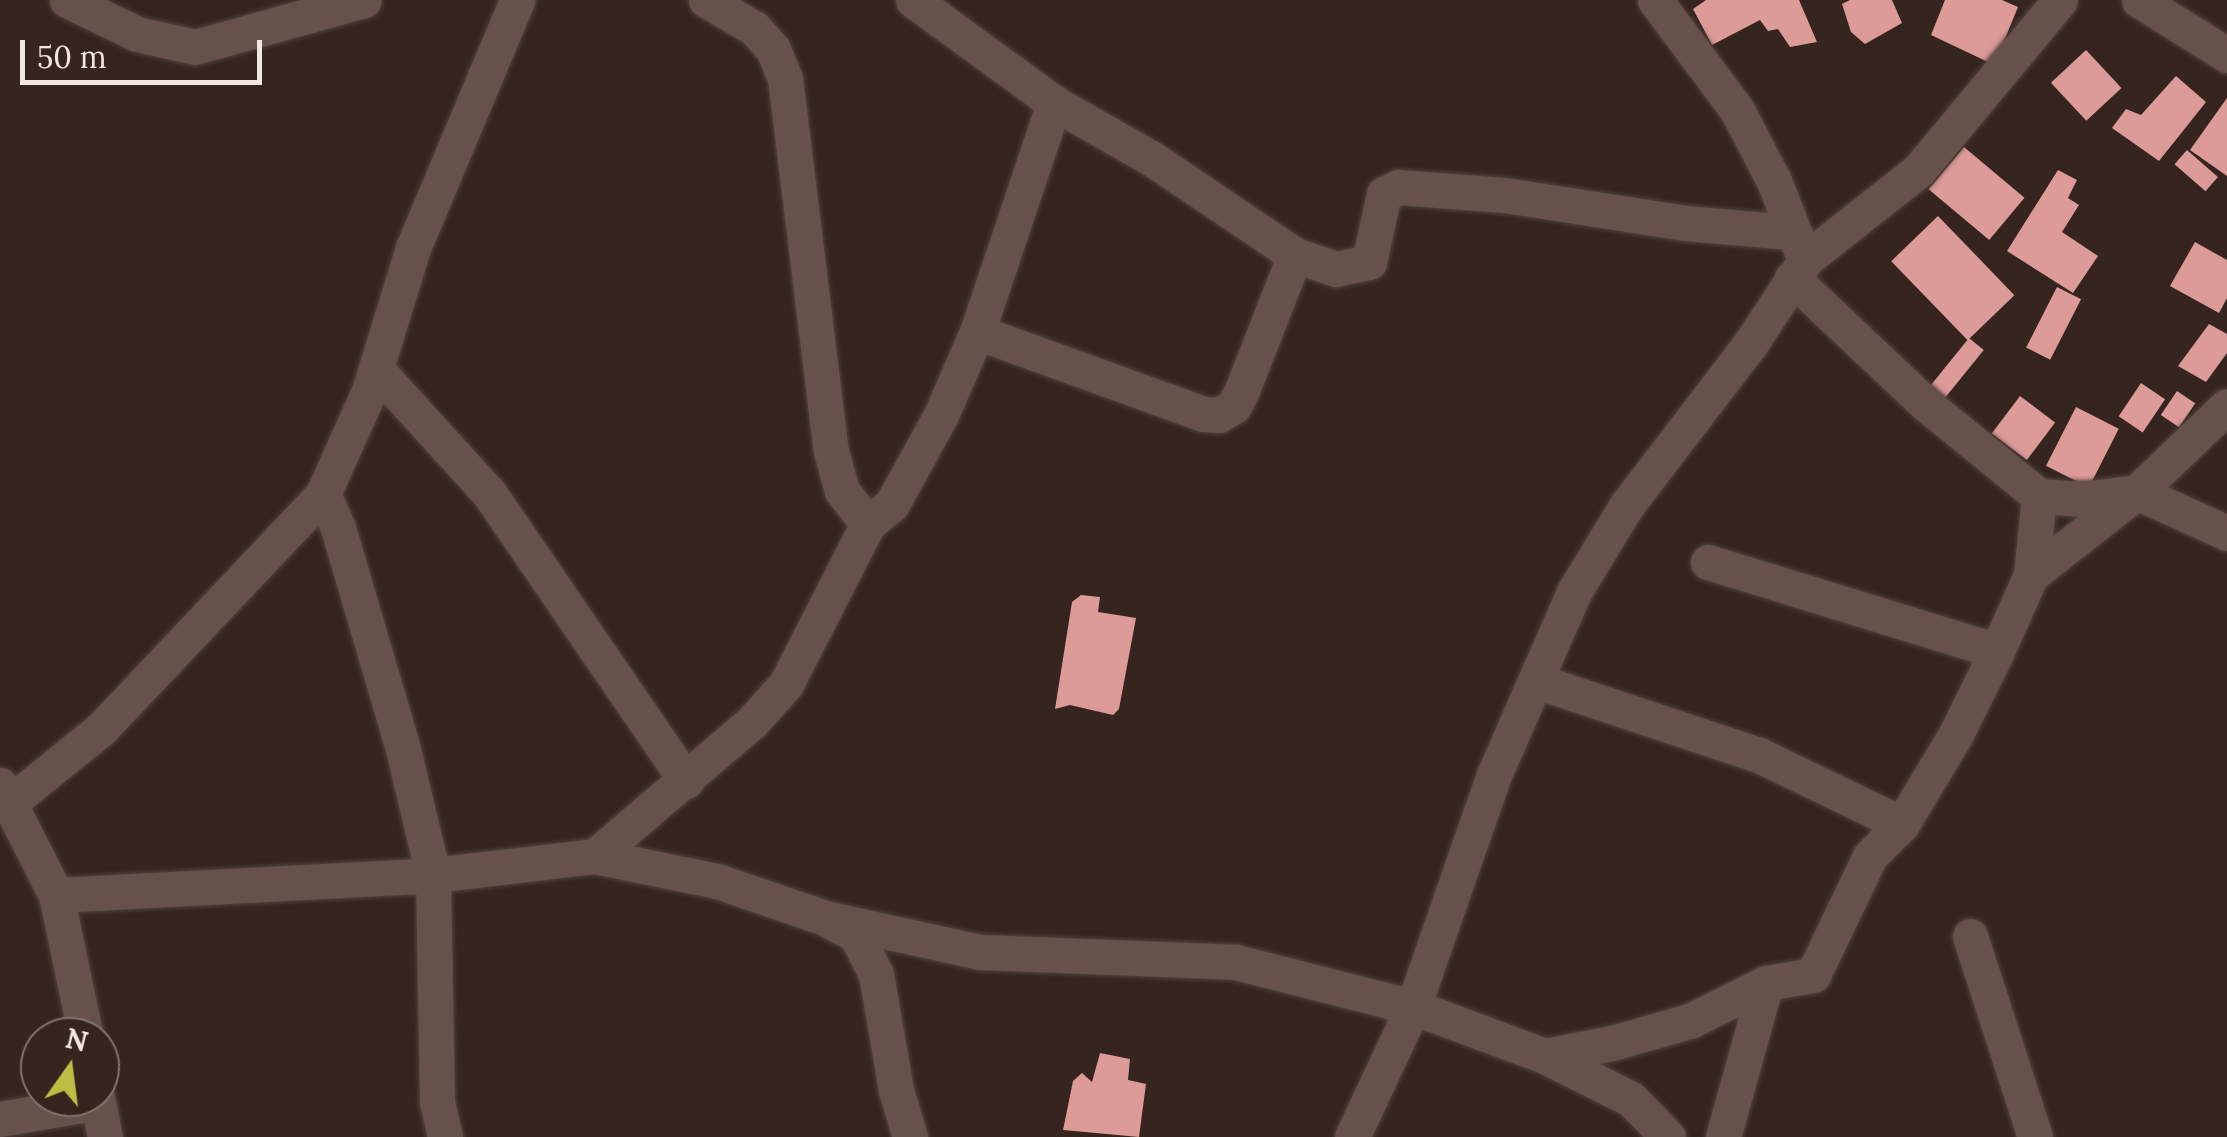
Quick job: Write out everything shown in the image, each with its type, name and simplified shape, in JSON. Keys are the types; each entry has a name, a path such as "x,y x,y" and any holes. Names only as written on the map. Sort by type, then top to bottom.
{"street":[{"path":"67,0 137,34 195,47 364,0"},
{"path":"82,1017 56,895 13,844 3,795 101,730 322,494 376,369 413,248 517,0"},
{"path":"706,0 754,28 773,49 785,78 832,451 842,491 868,524"},
{"path":"913,0 1054,103 1151,158 1295,255 1336,269 1369,262 1384,194 1398,187 1505,195 1685,223 1796,256"},
{"path":"1655,0 1738,110 1774,180 1796,256 1928,405 2039,496 2084,499 2137,492 2227,533"},
{"path":"1352,1137 1413,1007 1494,775 1574,592 1626,504 1751,343 1796,256 1918,170 2060,0"},
{"path":"2139,0 2227,55"},
{"path":"595,856 686,782 752,722 786,684 868,524 892,504 941,414 978,332 1054,103"},
{"path":"978,332 1203,414 1219,415 1234,406 1242,390 1295,255"},
{"path":"376,369 489,494 686,782"},
{"path":"2031,575 2137,492 2227,406"},
{"path":"322,494 338,528 403,749 434,874 437,1102 446,1137"},
{"path":"1544,1056 1612,1043 1690,1020 1766,983 1813,975 1870,856 1902,824 1956,734 1997,651 2031,575 2039,496"},
{"path":"1708,562 1997,651"},
{"path":"1536,681 1759,755 1902,824"},
{"path":"56,895 434,874 595,856 717,881 825,918 980,952 1236,962 1413,1007 1544,1056 1631,1099 1668,1137"},
{"path":"825,918 856,935 876,974 896,1090 910,1137"},
{"path":"1970,936 2034,1137"},
{"path":"1724,1137 1766,983"}],"building":[{"path":"1706,0 1799,0 1817,42 1790,47 1778,29 1768,31 1760,20 1712,45 1693,9"},
{"path":"1850,0 1892,0 1902,23 1865,44 1851,32 1842,4"},
{"path":"1945,0 2002,0 2018,7 1998,56 1988,62 1931,35"},
{"path":"2086,50 2121,88 2086,121 2051,83"},
{"path":"2176,76 2206,102 2159,161 2112,128 2126,109 2141,115"},
{"path":"2227,98 2227,176 2190,150"},
{"path":"1964,147 2025,198 1989,240 1929,189"},
{"path":"2187,150 2218,177 2205,191 2175,164"},
{"path":"2058,170 2077,180 2068,198 2079,205 2062,232 2098,256 2073,293 2007,251"},
{"path":"1938,216 2014,295 1968,340 1891,261"},
{"path":"2195,242 2227,260 2227,298 2219,313 2170,286"},
{"path":"2057,287 2081,299 2050,360 2026,348"},
{"path":"2209,324 2227,334 2227,353 2206,382 2178,366"},
{"path":"1969,338 1984,350 1943,400 1929,388"},
{"path":"2141,383 2165,399 2143,432 2119,416"},
{"path":"2177,391 2195,403 2179,427 2161,415"},
{"path":"2020,396 2055,422 2027,460 1992,434"},
{"path":"2076,407 2119,429 2089,488 2046,466"},
{"path":"1081,595 1100,597 1098,612 1136,618 1119,709 1113,715 1070,705 1055,709 1072,602"},
{"path":"1100,1053 1130,1059 1128,1080 1146,1084 1139,1137 1063,1130 1073,1081 1082,1073 1092,1082"}]}
